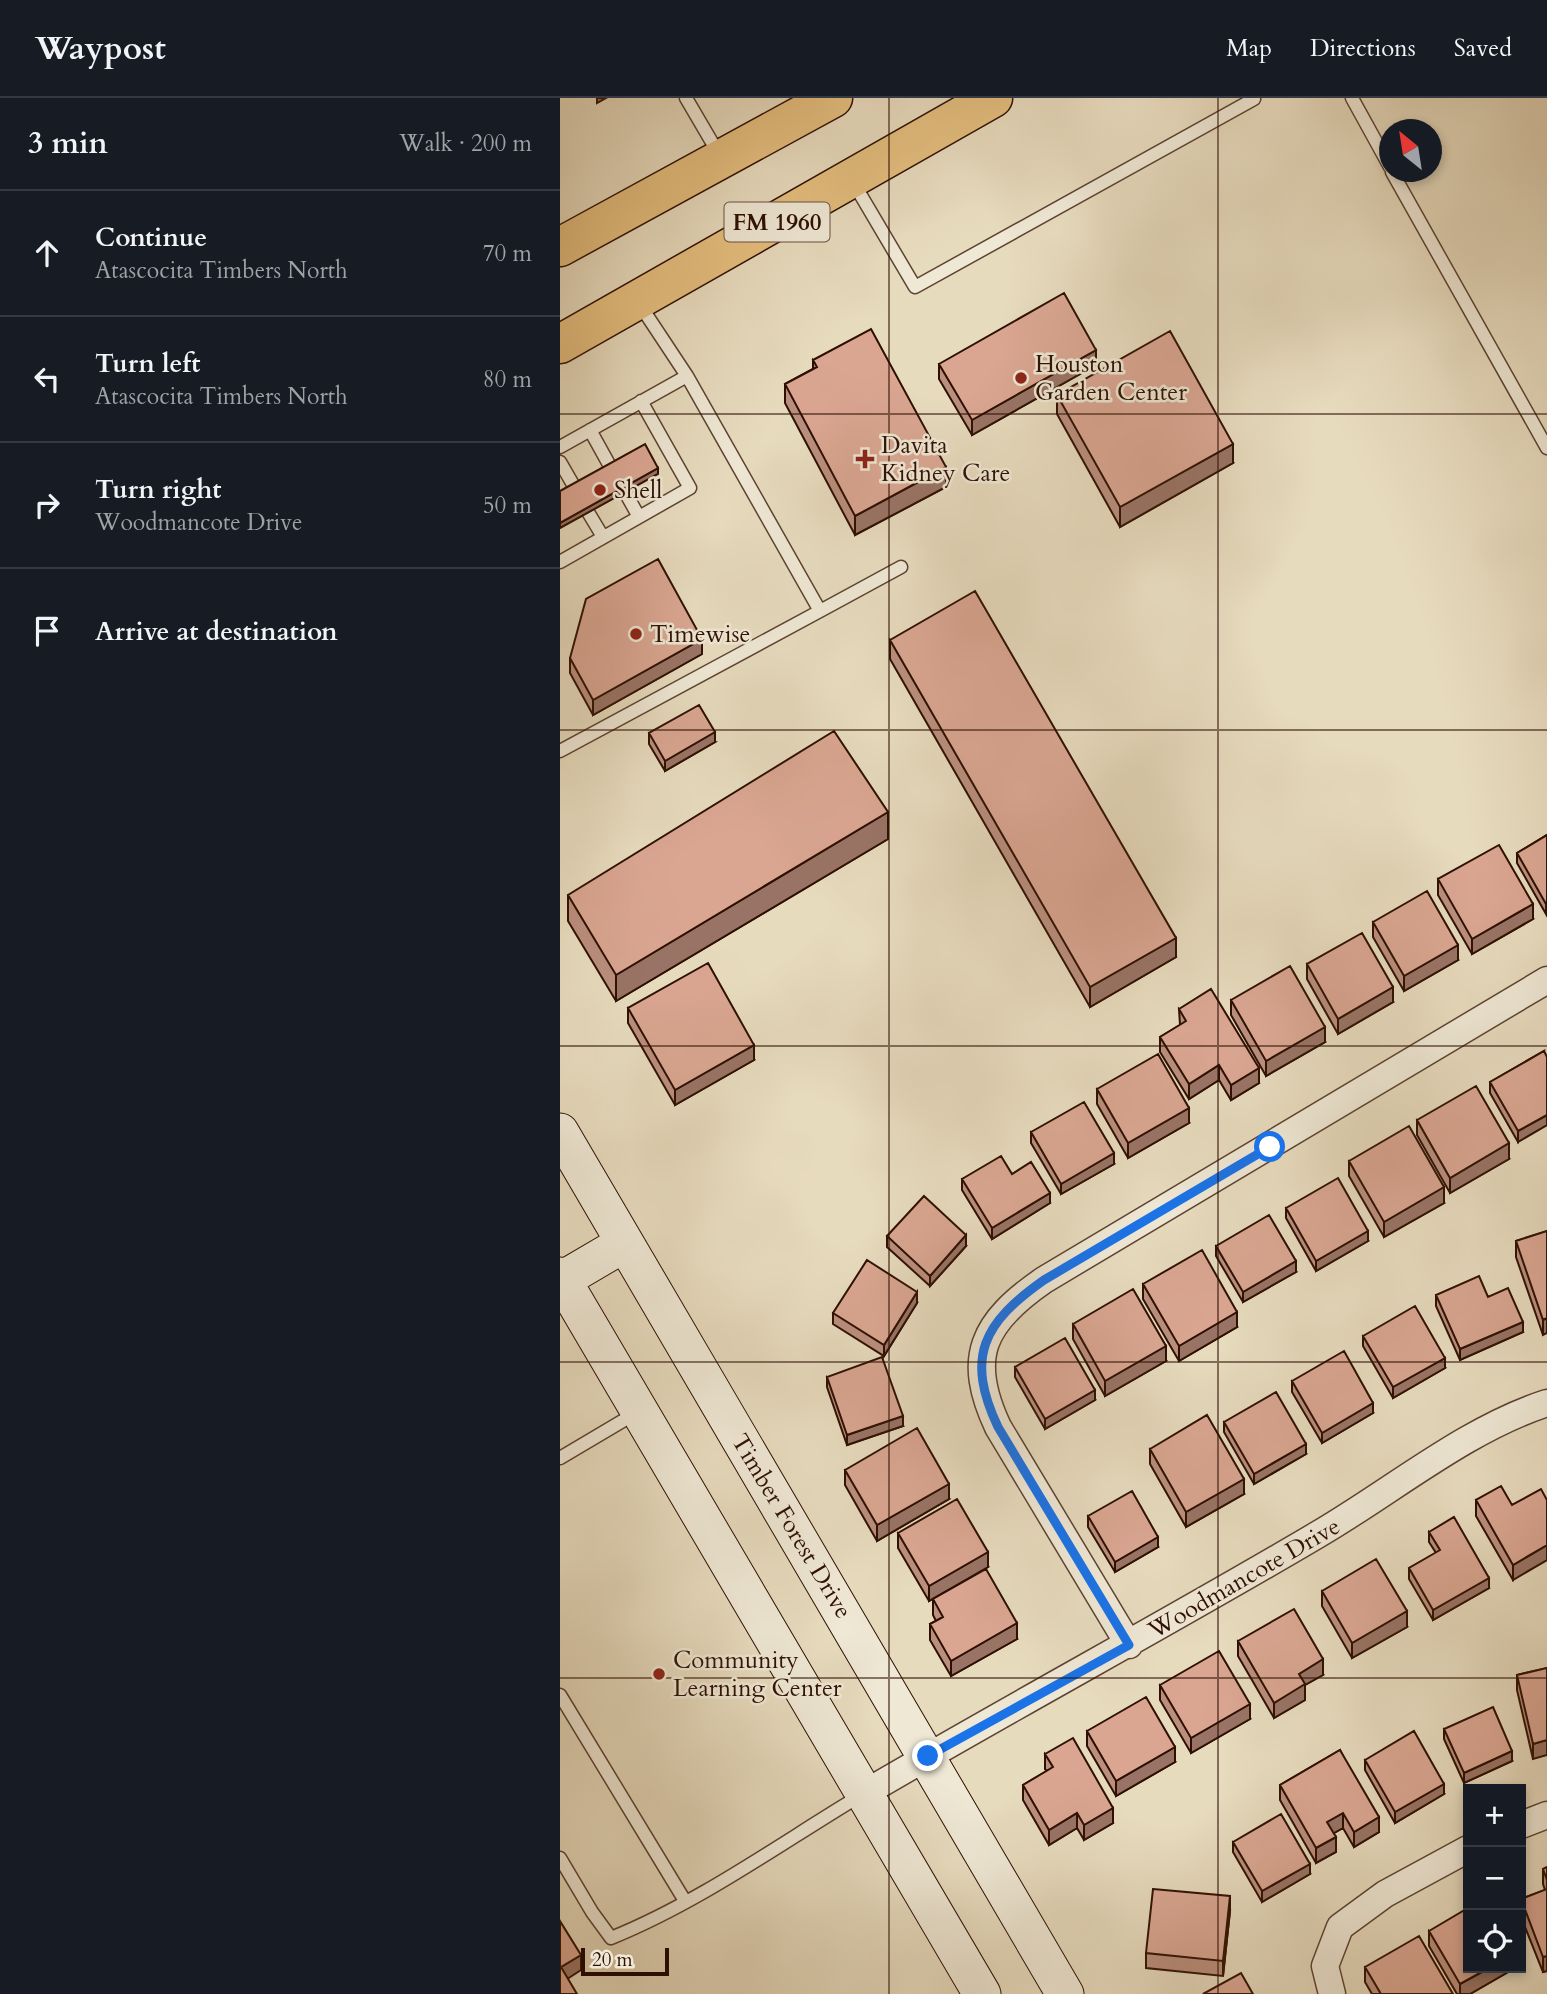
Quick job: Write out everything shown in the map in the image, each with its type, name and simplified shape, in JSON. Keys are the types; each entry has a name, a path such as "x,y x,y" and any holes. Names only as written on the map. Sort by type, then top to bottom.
{"main road":[{"path":"560,247 833,98"},
{"name":"FM 1960","path":"560,344 993,98"},
{"name":"Timber Forest Drive","path":"560,1132 1065,1994"},
{"path":"625,1243 561,1279 982,1994"}],"street":[{"path":"1129,1645 998,1427 984,1399 979,1372 983,1345 995,1321 1016,1300 1044,1280 1547,980"},
{"name":"Woodmancote Drive","path":"865,1793 1129,1645 1339,1522 1477,1436 1547,1403"},
{"path":"1526,1823 1547,1815"},
{"path":"1332,1994 1325,1966 1340,1927 1385,1894 1463,1852"}],"lane":[{"path":"685,98 722,159"},
{"path":"1352,98 1379,147"},
{"path":"851,178 915,288 1255,99"},
{"path":"1398,182 1547,448"},
{"path":"637,301 687,376 820,611"},
{"path":"560,447 687,376"},
{"path":"562,557 690,488 641,401"},
{"path":"590,430 611,468"},
{"path":"560,462 575,488"},
{"path":"625,492 639,517"},
{"path":"588,513 603,537"},
{"path":"560,751 901,567"},
{"path":"560,1458 639,1411"},
{"path":"560,1695 685,1901"},
{"path":"560,1858 611,1938 643,1925 865,1793"}],"building":[{"path":"1064,293 1096,350 972,420 939,364"},
{"path":"871,329 946,467 855,516 785,384 817,367 813,360"},
{"path":"1170,331 1233,444 1120,507 1057,395"},
{"name":"Shell","path":"645,444 658,468 560,523 560,491"},
{"name":"Timewise","path":"658,559 702,639 593,700 570,658 586,599"},
{"path":"975,591 1176,938 1090,987 890,640"},
{"path":"699,705 715,732 665,761 649,733"},
{"path":"834,731 888,812 616,975 568,895"},
{"path":"1547,835 1547,903 1546,904 1517,853"},
{"path":"1499,845 1533,904 1472,939 1438,879"},
{"path":"1427,891 1458,945 1404,976 1373,922"},
{"path":"1362,933 1393,987 1338,1019 1307,964"},
{"path":"708,963 754,1045 675,1090 628,1008"},
{"path":"1290,966 1325,1027 1266,1061 1231,1000"},
{"path":"1211,989 1259,1068 1231,1085 1219,1065 1189,1084 1160,1037 1186,1021 1179,1009"},
{"path":"1544,1051 1547,1057 1547,1115 1518,1131 1490,1082"},
{"path":"1158,1054 1189,1108 1128,1143 1097,1089"},
{"path":"1476,1086 1509,1143 1450,1178 1417,1120"},
{"path":"1084,1102 1114,1153 1061,1184 1031,1132"},
{"path":"1409,1126 1444,1187 1384,1222 1349,1161"},
{"path":"1001,1156 1012,1174 1031,1162 1050,1193 992,1228 962,1179"},
{"path":"1338,1178 1368,1231 1316,1261 1286,1208"},
{"path":"924,1196 966,1235 930,1276 887,1236"},
{"path":"1269,1215 1296,1261 1243,1292 1216,1246"},
{"path":"1547,1231 1547,1318 1543,1320 1516,1241"},
{"path":"1202,1250 1237,1312 1179,1346 1143,1284"},
{"path":"867,1260 917,1292 884,1345 833,1313"},
{"path":"1479,1276 1488,1297 1508,1288 1523,1322 1460,1349 1436,1295"},
{"path":"1133,1289 1166,1346 1105,1381 1073,1324"},
{"path":"1415,1306 1445,1358 1393,1387 1363,1336"},
{"path":"1065,1338 1095,1390 1045,1419 1015,1367"},
{"path":"1344,1351 1373,1403 1322,1433 1292,1381"},
{"path":"882,1357 903,1416 847,1435 827,1377"},
{"path":"1276,1392 1306,1444 1254,1474 1224,1422"},
{"path":"1207,1415 1244,1479 1186,1512 1150,1449"},
{"path":"917,1428 949,1484 877,1525 845,1470"},
{"path":"1501,1486 1512,1505 1541,1489 1547,1500 1547,1545 1513,1565 1476,1500"},
{"path":"1132,1491 1158,1537 1115,1562 1088,1516"},
{"path":"957,1499 988,1552 929,1586 898,1533"},
{"path":"1454,1517 1489,1578 1433,1610 1409,1568 1440,1550 1429,1532"},
{"path":"1376,1559 1407,1611 1352,1643 1322,1591"},
{"path":"986,1569 1017,1623 951,1661 930,1624 943,1617 933,1599"},
{"path":"1294,1609 1323,1659 1299,1674 1305,1684 1274,1703 1238,1641"},
{"path":"1219,1651 1250,1704 1191,1738 1160,1685"},
{"path":"1547,1668 1547,1740 1533,1744 1517,1675"},
{"path":"1146,1697 1175,1747 1116,1781 1087,1731"},
{"path":"1493,1707 1512,1751 1464,1773 1444,1729"},
{"path":"1414,1731 1444,1784 1395,1812 1365,1760"},
{"path":"1073,1738 1113,1808 1084,1825 1077,1813 1049,1830 1023,1785 1053,1767 1045,1754"},
{"path":"1340,1750 1379,1817 1354,1832 1343,1813 1327,1822 1336,1837 1316,1848 1280,1785"},
{"path":"1281,1814 1310,1864 1262,1891 1233,1842"},
{"path":"1153,1889 1230,1896 1223,1961 1146,1953"},
{"path":"1547,1889 1547,1956 1543,1957 1526,1912 1526,1897"},
{"path":"1463,1911 1463,1973 1480,1973 1460,1984 1429,1931"},
{"path":"560,1921 581,1955 561,1967 577,1994 560,1994"},
{"path":"1419,1936 1453,1994 1381,1994 1365,1967"},
{"path":"1241,1973 1253,1994 1203,1994"}],"place":[{"name":"Houston Garden Center","path":"1021,378"},
{"name":"Davita Kidney Care","path":"865,459"},
{"name":"Shell","path":"600,490"},
{"name":"Timewise","path":"636,634"},
{"name":"Community Learning Center","path":"659,1674"}],"route":[{"path":"928,1756 1129,1645 998,1427 984,1399 979,1372 983,1345 995,1321 1016,1300 1044,1280 1270,1147"}]}
